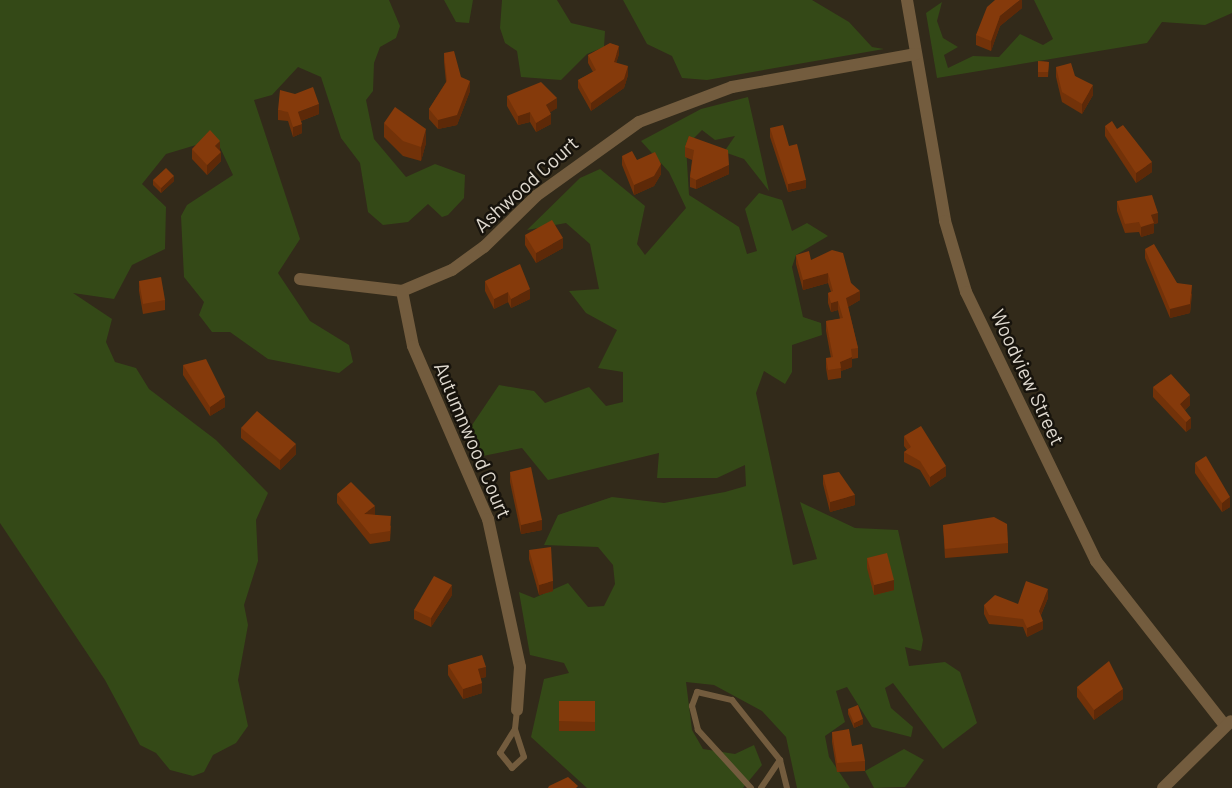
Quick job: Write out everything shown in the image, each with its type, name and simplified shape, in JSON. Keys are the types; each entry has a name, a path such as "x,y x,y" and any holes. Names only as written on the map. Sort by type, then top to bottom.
{"street":[{"name":"Woodview Street","path":"907,0 945,221 966,292 1096,561 1228,722"},
{"name":"Ashwood Court","path":"300,279 402,291 452,270 484,248 536,196 639,122 732,87 916,54"},
{"name":"Autumnwood Court","path":"402,291 417,355 488,519 520,667 516,711"},
{"path":"1163,788 1218,739 1228,722"}],"lane":[{"path":"751,788 698,730 692,706 697,692 732,700 780,760 787,788"},
{"path":"515,729 500,753 512,768 524,757 515,729 516,711"},
{"path":"760,788 780,760"}],"green space":[{"path":"0,0 389,0 400,26 396,38 380,47 374,63 373,91 366,100 374,139 406,177 435,164 465,175 464,198 448,215 442,217 428,204 408,222 383,225 368,212 360,163 341,138 321,77 298,67 272,95 254,100 300,239 278,273 310,321 349,345 353,362 339,373 268,359 230,332 212,332 199,315 204,302 184,277 181,216 187,205 233,175 216,139 166,154 142,184 166,207 165,249 132,265 114,299 73,293 112,319 106,342 115,362 136,368 149,389 216,440 268,493 256,520 258,561 244,605 248,625 238,680 248,726 236,743 213,755 204,772 193,776 170,770 156,753 140,745 105,680 0,523"},
{"path":"444,0 473,0 469,23 456,22"},
{"path":"502,0 557,0 571,23 605,31 604,47 587,54 561,80 521,77 517,51 505,43 500,28"},
{"path":"623,0 812,0 849,22 872,47 884,49 707,80 682,78 672,56 647,44"},
{"path":"1034,0 1232,0 1232,13 1205,25 1162,22 1147,43 937,78 926,13 942,2 937,21 943,38 958,47 944,55 948,68 973,56 999,57 1020,34 1043,45 1053,39"},
{"path":"748,97 769,191 744,159 724,152 735,136 715,140 702,130 686,146 689,195 739,227 747,254 757,251 745,209 759,193 782,200 792,231 807,223 828,236 796,255 792,267 803,317 821,323 822,335 792,345 792,372 785,384 764,371 756,393 793,565 817,559 800,502 855,528 898,530 923,640 921,651 905,647 909,666 945,662 960,672 977,723 943,749 893,683 885,688 891,708 913,727 911,737 872,727 847,687 836,691 845,722 825,736 829,757 850,788 797,788 786,737 762,711 714,685 686,682 692,730 703,749 735,754 754,745 762,765 743,788 587,788 531,737 544,679 569,673 564,663 530,655 519,592 534,598 568,583 588,607 604,606 615,584 613,565 598,547 544,545 558,515 612,497 664,503 725,492 746,486 745,465 717,478 657,478 659,453 548,480 522,448 483,456 468,431 499,385 534,391 545,403 589,387 606,406 623,402 623,372 598,368 617,330 586,313 569,291 599,289 590,244 566,223 527,230 580,178 600,169 645,206 637,244 645,255 686,208 669,172 641,141 701,109"},
{"path":"904,749 924,760 905,787 874,788 865,771"}],"building":[{"path":"995,0 1020,0 1000,16 991,41 976,35 987,7"},
{"path":"610,43 619,46 614,62 628,66 624,79 591,103 578,80 596,70 588,55"},
{"path":"454,51 461,77 470,81 457,115 438,120 429,109 447,81 444,53"},
{"path":"1038,61 1049,62 1048,72 1038,72"},
{"path":"1071,63 1075,76 1093,85 1082,104 1062,92 1056,67"},
{"path":"541,82 557,98 546,105 551,114 536,123 530,112 518,116 507,96"},
{"path":"313,87 319,104 298,112 302,124 293,127 288,112 278,110 280,90 295,94"},
{"path":"395,107 426,129 421,147 403,141 384,123"},
{"path":"1112,121 1117,129 1123,125 1152,162 1136,173 1105,126"},
{"path":"783,125 789,146 797,144 806,180 788,184 770,128"},
{"path":"210,130 220,141 215,146 221,152 207,165 192,149"},
{"path":"689,136 728,150 729,165 696,180 690,177 694,150 685,147"},
{"path":"632,151 637,160 655,152 661,164 654,176 634,185 622,156"},
{"path":"166,168 174,176 161,188 153,180"},
{"path":"1152,195 1158,213 1151,215 1154,223 1141,227 1139,222 1125,224 1117,201"},
{"path":"552,220 563,238 536,253 525,235"},
{"path":"1154,244 1177,283 1192,285 1190,304 1170,309 1145,249"},
{"path":"832,250 843,253 851,283 860,291 846,298 858,348 851,349 852,357 840,362 841,368 828,370 826,358 833,357 826,321 843,318 838,301 831,303 828,293 833,291 828,273 803,280 796,255 809,251 811,260"},
{"path":"520,264 530,289 511,299 508,292 494,299 485,281"},
{"path":"161,277 165,300 143,304 139,281"},
{"path":"206,359 225,397 210,407 183,365"},
{"path":"1171,374 1190,395 1180,404 1191,418 1186,422 1153,387"},
{"path":"257,411 296,444 280,460 241,428"},
{"path":"921,426 946,466 930,477 920,461 904,452 911,447 904,436"},
{"path":"1206,456 1230,497 1222,503 1195,463"},
{"path":"531,467 542,520 521,525 510,472"},
{"path":"839,472 855,495 830,502 823,475"},
{"path":"351,482 375,506 364,514 391,516 390,531 370,534 337,494"},
{"path":"994,517 1007,524 1008,543 945,549 943,525"},
{"path":"551,547 553,581 539,585 529,550"},
{"path":"887,553 894,580 874,585 867,558"},
{"path":"434,576 452,585 431,618 414,610"},
{"path":"1026,581 1048,589 1039,611 1043,621 1027,628 1023,619 989,615 984,605 995,595 1018,604"},
{"path":"482,655 486,667 478,669 482,683 463,689 448,665"},
{"path":"1109,661 1123,689 1094,710 1077,687"},
{"path":"559,701 595,701 595,722 559,721"},
{"path":"858,705 863,719 854,723 848,709"},
{"path":"849,729 852,746 862,744 865,761 837,763 832,732"},
{"path":"568,777 578,786 576,788 548,788 549,786"}]}
